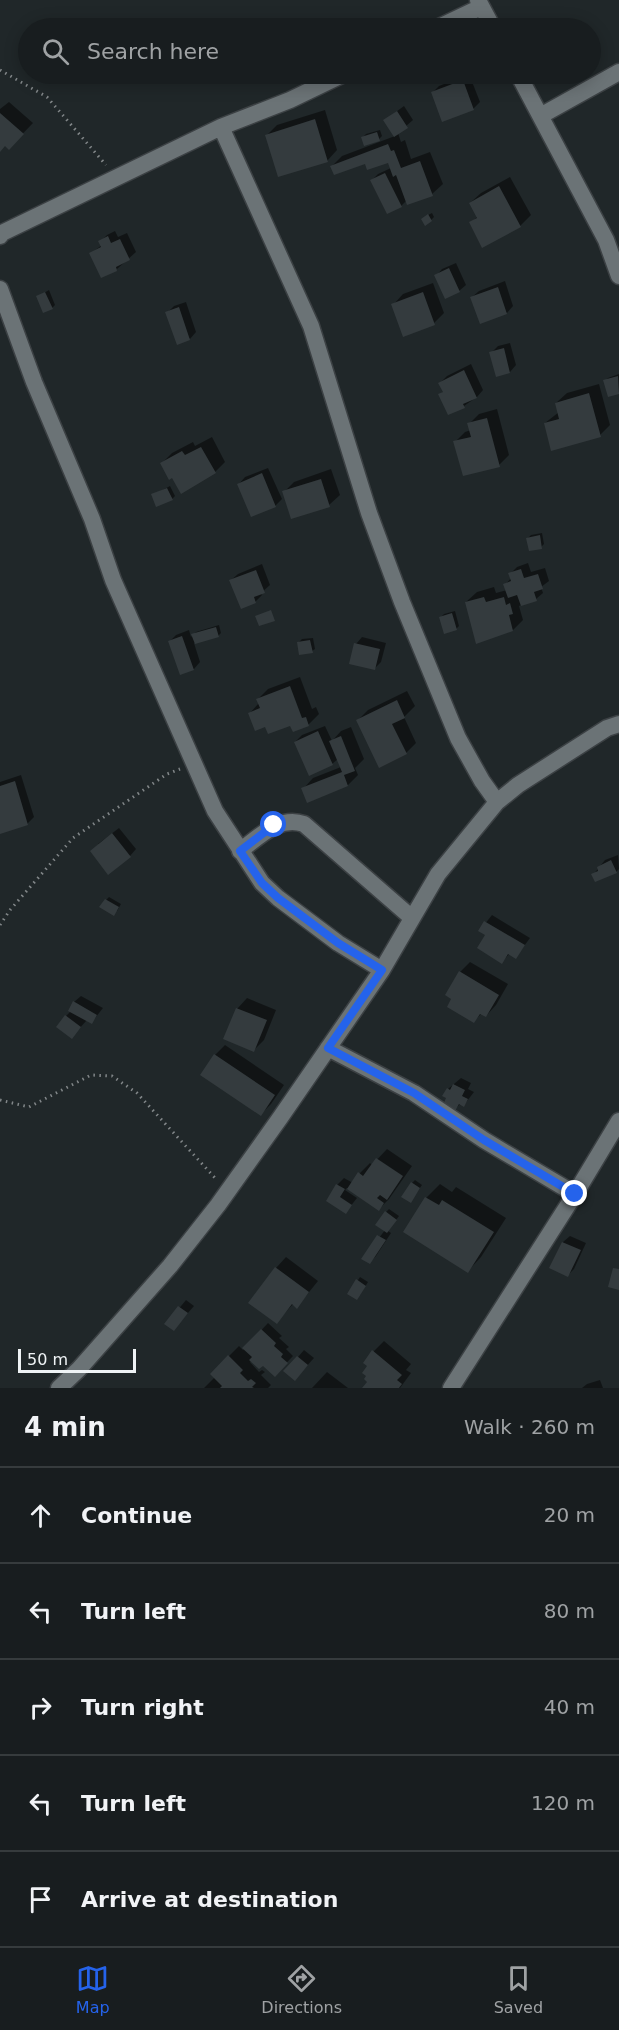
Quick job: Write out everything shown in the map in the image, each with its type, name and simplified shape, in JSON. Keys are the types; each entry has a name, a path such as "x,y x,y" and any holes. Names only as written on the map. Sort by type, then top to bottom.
{"street":[{"path":"454,18 479,3 487,18"},
{"path":"601,82 619,72"},
{"path":"0,236 2,233 221,127 290,100 323,84"},
{"path":"524,84 606,240 619,276"},
{"path":"542,115 598,84"},
{"path":"221,127 311,326 369,513 402,602 458,738 482,781 497,801"},
{"path":"0,289 34,382 92,519 113,580 215,811 262,883 278,898 338,943 382,970"},
{"path":"59,1388 79,1369 170,1266 227,1192 382,970 438,874 497,801 607,728 619,724"},
{"path":"240,851 274,825 297,821 304,824 412,918"},
{"path":"328,1048 414,1093 484,1140 575,1194"},
{"path":"451,1388 619,1121"}],"path":[{"path":"0,70 18,80"},
{"path":"24,84 47,97 117,178"},
{"path":"0,925 10,910 73,838 167,774 193,764"},
{"path":"0,1100 29,1107 91,1075 112,1076 137,1093 227,1192"}],"building":[{"path":"452,84 464,84 474,110 442,122 431,92"},
{"path":"397,111 408,128 394,137 383,120"},
{"path":"0,113 24,134 9,150 5,146 0,152"},
{"path":"315,119 328,162 278,177 265,135"},
{"path":"377,132 380,141 364,146 361,137"},
{"path":"388,144 391,151 394,150 401,168 420,161 433,196 407,205 396,175 393,177 388,163 367,170 365,164 334,175 330,166"},
{"path":"385,173 402,207 387,214 370,180"},
{"path":"499,186 521,227 482,248 469,222 477,218 469,203"},
{"path":"428,214 432,221 425,226 421,219"},
{"path":"108,236 111,243 120,239 130,260 116,267 117,271 101,278 89,253 101,247 98,241"},
{"path":"449,268 460,292 445,299 434,275"},
{"path":"498,287 507,314 480,324 470,297"},
{"path":"45,292 53,309 43,313 36,296"},
{"path":"423,292 435,325 403,337 391,304"},
{"path":"179,307 190,340 177,345 165,312"},
{"path":"504,348 510,373 496,377 489,352"},
{"path":"464,370 477,398 463,404 465,408 448,415 438,394 443,392 438,383"},
{"path":"618,376 619,394 608,397 603,380"},
{"path":"589,393 601,437 551,451 544,423 559,419 555,403"},
{"path":"487,418 500,467 463,476 453,441 471,437 467,423"},
{"path":"201,447 216,473 181,494 172,478 169,480 160,463 182,451 185,455"},
{"path":"262,473 276,507 251,517 237,484"},
{"path":"321,479 330,507 291,519 282,491"},
{"path":"167,488 173,500 156,507 151,494"},
{"path":"540,535 542,549 529,551 526,538"},
{"path":"521,569 524,578 538,574 543,589 534,592 537,601 521,606 517,595 508,598 503,584 511,581 508,573"},
{"path":"256,570 265,593 254,597 256,603 241,609 229,580"},
{"path":"484,597 486,602 504,597 506,605 510,603 513,614 509,615 513,631 476,644 465,602"},
{"path":"271,610 275,621 259,626 255,616"},
{"path":"452,613 457,630 444,634 439,617"},
{"path":"216,627 219,637 195,644 191,634"},
{"path":"182,636 194,670 180,675 168,641"},
{"path":"310,640 313,653 299,655 297,642"},
{"path":"354,643 380,649 375,670 349,664"},
{"path":"290,686 302,718 306,717 309,726 293,732 290,726 268,734 265,727 255,731 248,713 260,708 256,699"},
{"path":"397,700 405,718 392,724 407,754 379,768 356,720"},
{"path":"318,731 333,765 309,776 294,742"},
{"path":"341,736 355,771 344,775 348,786 307,803 301,788 342,772 329,741"},
{"path":"15,781 28,825 0,834 0,786"},
{"path":"112,833 131,857 108,875 90,851"},
{"path":"611,860 617,873 595,882 591,874 598,871 597,867"},
{"path":"105,899 119,907 114,916 99,907"},
{"path":"484,921 525,945 516,959 508,954 502,964 477,948 485,935 478,931"},
{"path":"459,971 499,995 486,1017 480,1014 474,1023 447,1007 451,999 445,995"},
{"path":"73,1001 97,1015 92,1024 68,1011"},
{"path":"236,1008 267,1020 254,1052 223,1039"},
{"path":"65,1015 81,1027 72,1039 56,1027"},
{"path":"214,1054 275,1095 261,1116 200,1075"},
{"path":"453,1084 465,1090 462,1096 468,1099 464,1107 459,1104 455,1111 443,1105 446,1098 442,1096 447,1088 450,1090"},
{"path":"376,1158 403,1176 387,1200 380,1195 377,1198 384,1203 379,1211 347,1189 358,1172 363,1176"},
{"path":"411,1182 420,1188 411,1203 401,1197"},
{"path":"336,1184 345,1189 340,1197 352,1205 346,1214 326,1201"},
{"path":"425,1197 439,1205 442,1200 494,1232 468,1273 403,1232"},
{"path":"385,1211 397,1220 387,1233 375,1225"},
{"path":"377,1235 386,1240 370,1264 361,1259"},
{"path":"562,1242 581,1250 568,1277 549,1268"},
{"path":"275,1267 309,1292 297,1309 292,1304 277,1324 248,1303"},
{"path":"613,1268 619,1269 619,1290 608,1287"},
{"path":"356,1279 366,1286 357,1300 347,1294"},
{"path":"178,1306 188,1313 174,1331 164,1324"},
{"path":"261,1329 276,1343 274,1346 283,1354 281,1357 288,1363 275,1377 263,1366 259,1369 249,1360 252,1357 242,1348"},
{"path":"372,1350 402,1375 397,1380 402,1384 399,1388 362,1388 367,1382 364,1379 366,1376 362,1373 367,1366 363,1363"},
{"path":"228,1355 243,1370 240,1373 248,1381 251,1379 256,1383 252,1387 254,1388 220,1388 222,1386 210,1374"},
{"path":"297,1356 308,1365 295,1381 283,1371"}],"route":[{"path":"274,825 240,851 262,883 278,898 338,943 382,970 328,1048 414,1093 484,1140 575,1194"}]}
